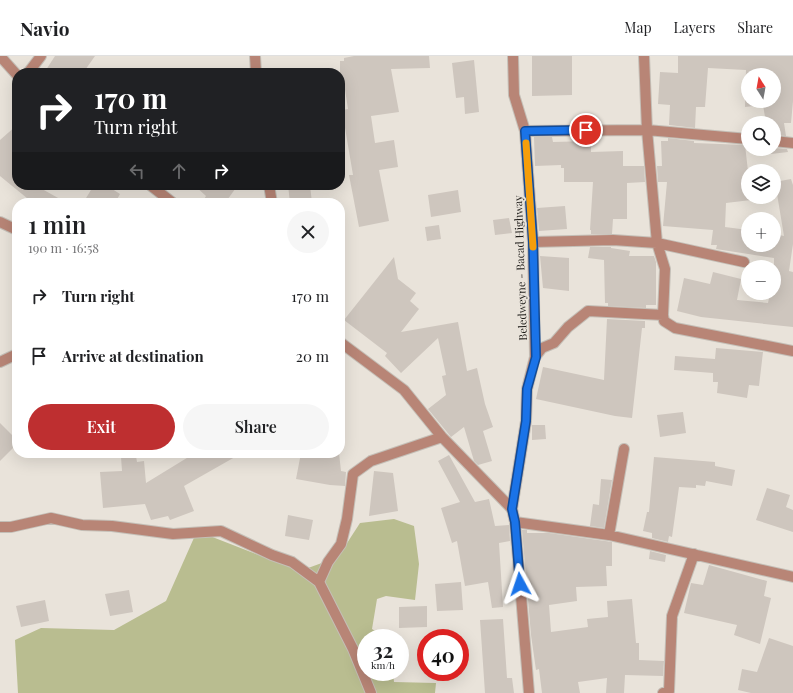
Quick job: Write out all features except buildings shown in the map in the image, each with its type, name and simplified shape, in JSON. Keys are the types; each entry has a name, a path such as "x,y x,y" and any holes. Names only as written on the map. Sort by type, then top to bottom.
{"street":[{"path":"0,56 12,69"},
{"path":"32,68 41,56"},
{"path":"255,56 256,68"},
{"name":"Beledweyne - Bacad Highway","path":"513,56 514,95 525,131 533,242 536,357 527,389 526,421 512,509 515,522 529,693"},
{"path":"644,56 647,130 656,243 665,269 664,321 675,328 793,351"},
{"path":"525,131 647,130 741,138"},
{"path":"781,142 793,143"},
{"path":"156,190 167,198"},
{"path":"0,222 12,228"},
{"path":"533,242 614,240 656,243 741,261"},
{"path":"536,357 542,348 554,343 568,327 588,311 663,315"},
{"path":"345,346 404,390 442,437 512,509"},
{"path":"0,362 12,356"},
{"path":"319,582 328,562 340,544 347,519 354,474 371,462 442,437"},
{"path":"609,535 624,450"},
{"path":"0,527 11,527 51,518 82,524 112,526 173,534 221,532 272,555 292,562 319,582 353,649 370,693"},
{"path":"515,522 609,535 793,577"},
{"path":"663,693 668,691 672,616 694,554"}],"green space":[{"path":"394,519 414,526 419,564 415,600 386,596 377,599 372,629 357,629 357,681 436,683 435,693 18,693 15,640 41,628 114,630 166,601 197,531 300,571 338,557 360,523"}],"slow traffic":[{"path":"526,143 533,247"}],"route":[{"path":"520,584 515,522 512,509 526,421 527,389 536,357 533,242 525,131 586,130"}]}
